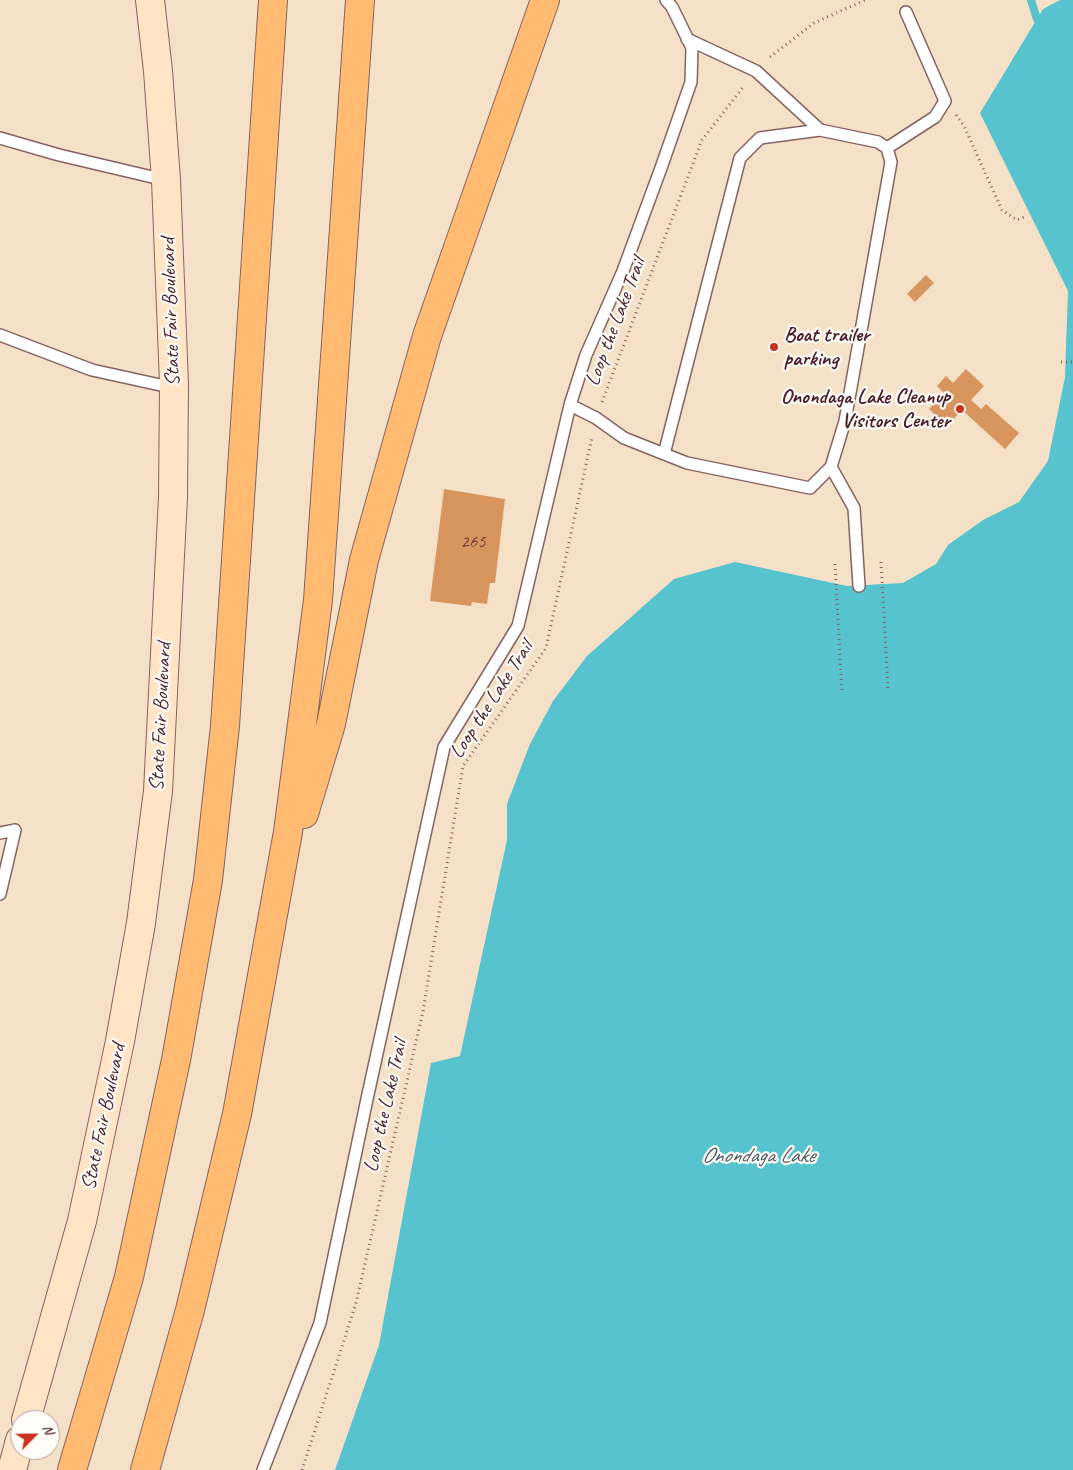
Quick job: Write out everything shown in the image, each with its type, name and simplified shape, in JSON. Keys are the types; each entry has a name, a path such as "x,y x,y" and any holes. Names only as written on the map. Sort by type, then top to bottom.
{"highway":[{"path":"72,1470 129,1277 176,1060 208,880 226,716 273,0"},
{"path":"144,1470 190,1310 237,1114 276,909 288,832 318,600 360,0"},
{"path":"276,909 331,724 364,560 426,336 545,0"}],"main road":[{"name":"State Fair Boulevard","path":"29,1410 82,1221 120,1042 141,922 158,790 173,497 174,388 166,180 158,71 150,0"}],"lane":[{"path":"263,1470 320,1323 444,747 518,626 570,405 586,355 623,271 662,168 690,82 692,48 672,7 666,0"},
{"path":"887,148 935,117 945,101 906,12"},
{"path":"687,39 756,71 820,130"},
{"path":"570,405 596,418 624,438 687,464 810,488 831,467 845,421 891,162 887,148 878,142 820,130 760,138 740,158 664,454"},
{"path":"0,138 59,155 166,180"},
{"path":"0,335 92,370 174,388"},
{"path":"831,467 854,508 859,586"},
{"path":"0,833 15,830 0,894"}],"path":[{"name":"Loop the Lake Trail","path":"302,1470 356,1304 423,1011 464,766 546,648 596,418 702,140 763,62 814,23 865,0"},
{"path":"945,101 964,126 1002,210 1017,220 1024,217"},
{"path":"1061,362 1073,362"},
{"path":"881,562 888,689"},
{"path":"835,564 842,692"}],"water":[{"name":"Onondaga Lake","path":"1060,0 1073,0 1073,1470 335,1470 379,1345 431,1063 460,1056 507,840 507,804 530,744 553,701 587,656 674,579 735,562 847,586 903,583 936,564 948,545 983,520 1019,502 1048,461 1065,377 1068,291 980,113 1043,9"}],"building":[{"path":"926,275 934,283 915,302 907,294"},
{"name":"Onondaga Lake Cleanup Visitors Center","path":"966,369 984,386 971,400 981,409 986,404 1019,433 1005,449 962,410 947,426 929,409 944,393 937,386 946,376 953,383"},
{"path":"444,489 505,499 495,583 490,583 487,604 472,602 471,606 430,601"}],"waterway":[{"path":"1031,0 1042,28"}],"place":[{"name":"Boat trailer parking","path":"774,347"},
{"name":"Onondaga Lake Cleanup Visitors Center","path":"960,409"}]}
